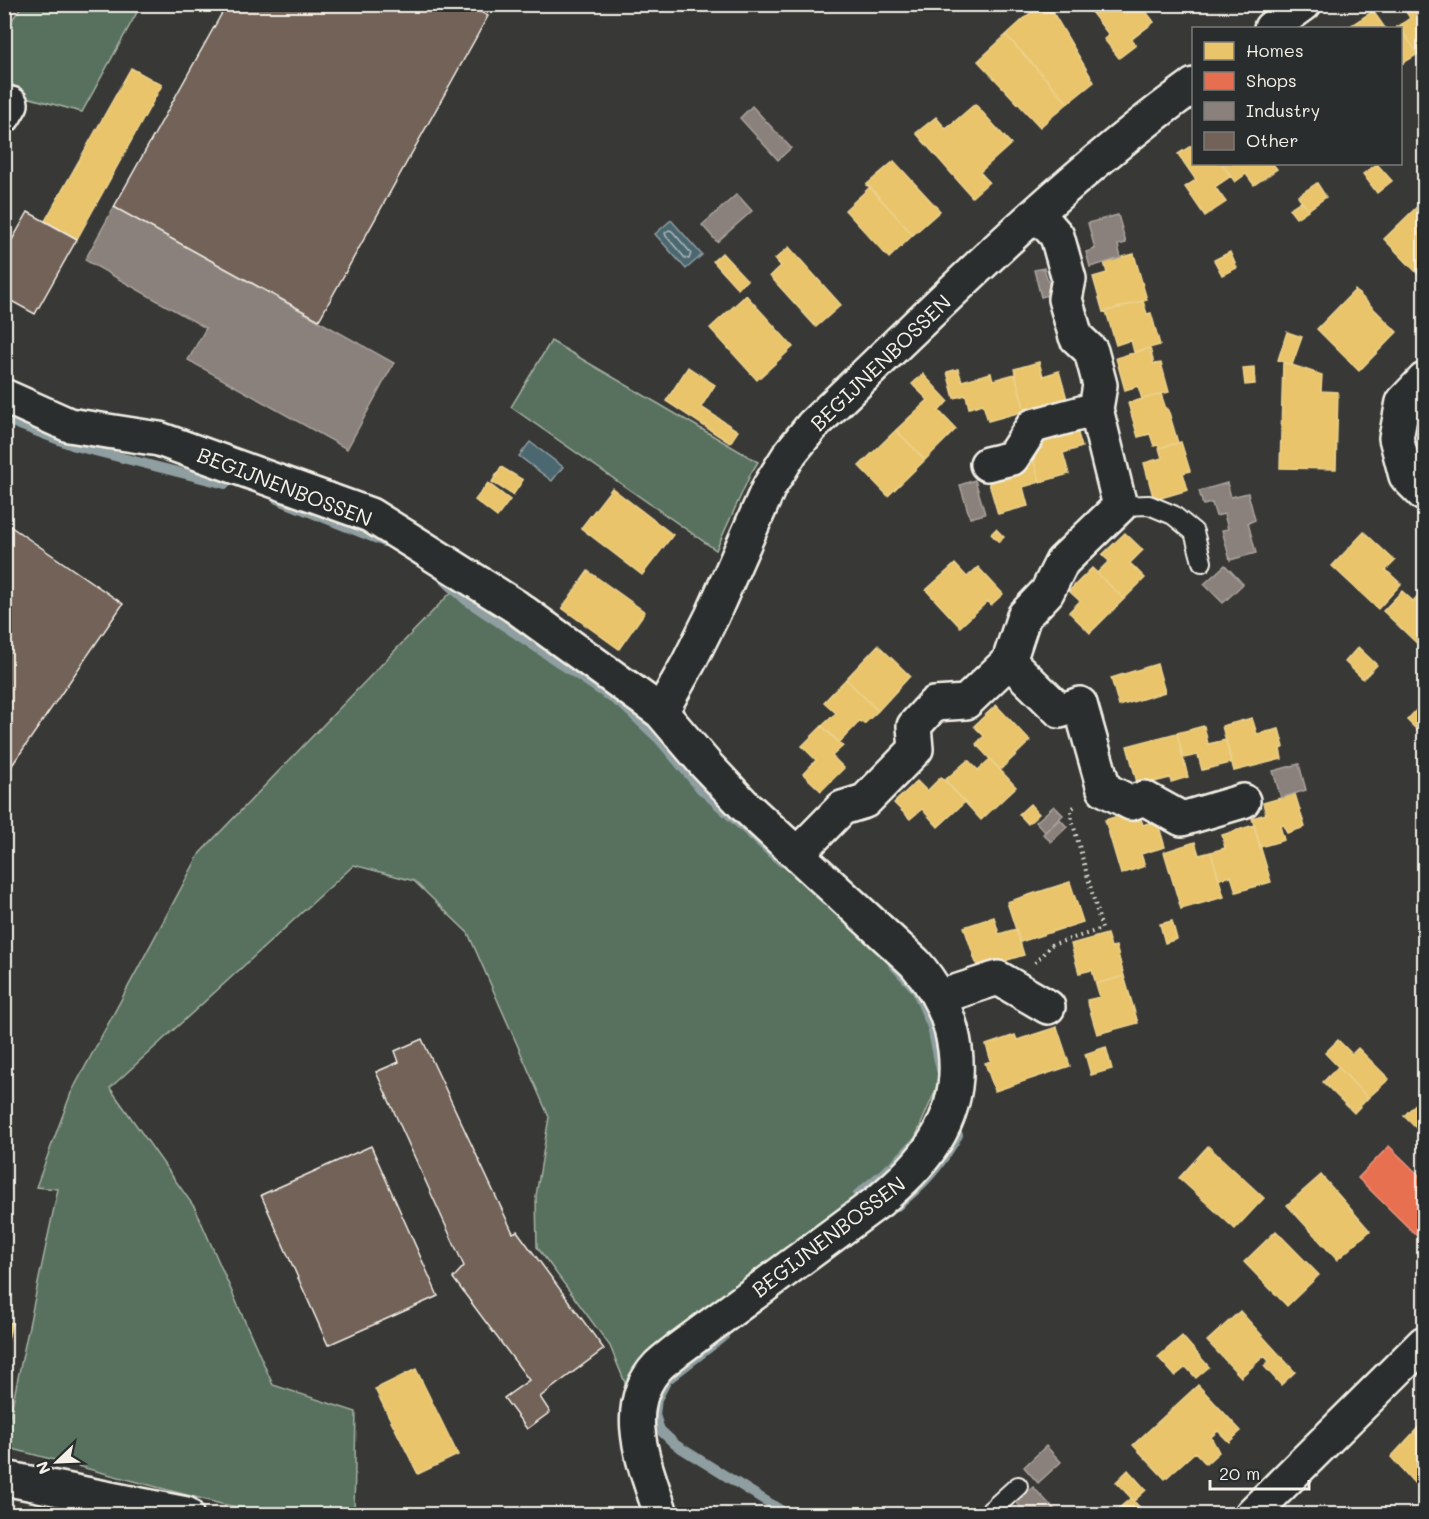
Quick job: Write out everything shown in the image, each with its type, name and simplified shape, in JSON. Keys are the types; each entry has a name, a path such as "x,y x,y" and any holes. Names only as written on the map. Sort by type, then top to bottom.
{"street":[{"path":"1272,27 1305,4"},
{"name":"BEGIJNENBOSSEN","path":"661,712 712,616 769,487 791,452 812,426 1037,213 1138,125 1192,86"},
{"path":"797,854 842,808 865,801 916,749 914,726 934,704 966,702 1009,661 1024,616 1047,592 1062,562 1120,506 1096,409 1100,385 1091,351 1076,337 1065,299 1069,279 1058,236 1037,213"},
{"path":"1425,380 1403,402 1396,438 1406,476 1425,494"},
{"name":"BEGIJNENBOSSEN","path":"4,396 69,425 159,439 370,514 515,606 661,712 745,806 915,963 929,979 940,997 954,1040 955,1077 951,1103 944,1125 925,1156 910,1174 879,1201 676,1351 658,1366 646,1382 636,1417 641,1450 661,1515"},
{"path":"987,464 1012,458 1033,426 1096,409"},
{"path":"1009,661 1060,711 1080,704 1104,789 1131,802 1144,798 1182,819 1243,801"},
{"path":"940,997 998,978 1048,1007"},
{"path":"1252,1515 1425,1342"},
{"path":"4,1478 186,1515"}],"lane":[{"path":"1120,506 1149,506 1173,515 1194,532 1202,562"},
{"path":"987,1515 1018,1486"}],"path":[{"path":"4,13 10,4"},
{"path":"1014,988 1051,945 1102,929 1071,809 1104,789"}],"green space":[{"path":"22,5 141,5 82,112 23,96 5,76 4,32"},
{"path":"551,341 758,462 716,550 511,407"},
{"path":"459,584 643,720 721,806 926,987 949,1059 900,1173 628,1390 610,1346 537,1247 536,1196 549,1117 468,933 414,881 354,865 110,1088 195,1208 273,1385 356,1412 354,1514 276,1514 221,1504 5,1447 58,1189 36,1187 71,1093 200,853"}],"water":[{"path":"671,220 702,255 686,269 655,234"},
{"path":"530,442 563,467 552,481 519,456"}],"building: Homes":[{"path":"1040,4 1048,4 1094,82 1068,103 1006,35"},
{"path":"1085,4 1152,4 1145,10 1154,22 1132,39 1136,45 1119,58 1104,39 1109,35"},
{"path":"1401,4 1424,4 1424,49 1418,54 1402,27 1399,26 1410,18"},
{"path":"1373,11 1384,27 1349,27"},
{"path":"1402,30 1418,54 1402,64"},
{"path":"1006,35 1068,103 1040,127 978,61"},
{"path":"131,68 162,85 77,239 45,221"},
{"path":"975,104 1011,144 980,172 989,182 972,197 916,133 936,117 946,129"},
{"path":"1192,145 1192,165 1223,165 1231,176 1215,187 1226,202 1205,216 1185,187 1196,180 1178,154"},
{"path":"894,161 940,211 913,235 866,185"},
{"path":"1223,165 1274,165 1277,169 1254,185 1246,174 1235,182"},
{"path":"1378,165 1392,181 1377,193 1363,174"},
{"path":"1317,183 1326,197 1308,210 1298,196"},
{"path":"870,187 913,235 889,258 845,210"},
{"path":"1424,200 1424,268 1418,274 1384,239"},
{"path":"1301,201 1308,210 1296,218 1289,209"},
{"path":"789,247 841,305 816,327 770,276 781,266 775,259"},
{"path":"1230,252 1237,268 1222,275 1214,260"},
{"path":"722,253 747,280 738,289 713,261"},
{"path":"1134,254 1147,300 1103,312 1093,277 1107,273 1104,262"},
{"path":"1355,290 1397,332 1359,371 1317,329"},
{"path":"746,295 793,347 757,380 710,328"},
{"path":"1143,301 1147,314 1151,313 1160,345 1134,352 1131,340 1116,345 1106,311"},
{"path":"1287,332 1302,337 1292,365 1278,360"},
{"path":"1150,348 1154,364 1161,363 1169,392 1142,399 1138,386 1125,390 1116,358"},
{"path":"1039,362 1043,376 1059,371 1067,399 1025,411 1014,369"},
{"path":"1283,362 1322,375 1321,391 1338,392 1336,469 1280,468"},
{"path":"688,367 715,385 701,407 738,431 730,443 666,401"},
{"path":"1254,367 1255,384 1245,385 1243,368"},
{"path":"958,369 962,381 991,373 993,380 1015,374 1025,411 988,421 983,404 969,408 966,395 954,398 947,372"},
{"path":"923,374 948,401 939,411 956,429 925,460 896,430 928,400 912,384"},
{"path":"1161,394 1178,443 1159,448 1158,445 1154,446 1150,434 1138,437 1128,403"},
{"path":"1076,427 1082,447 1063,453 1069,474 1040,482 1031,451 1043,448 1040,437"},
{"path":"896,430 925,460 888,496 859,466"},
{"path":"1181,442 1190,471 1183,473 1188,490 1154,500 1144,463 1162,458 1159,448"},
{"path":"1033,459 1040,482 1023,487 1028,506 998,514 986,473"},
{"path":"501,467 523,480 513,495 492,482"},
{"path":"488,483 510,500 497,517 475,500"},
{"path":"612,488 673,535 642,575 581,528"},
{"path":"996,529 1004,537 999,542 991,534"},
{"path":"1364,532 1395,561 1386,570 1401,584 1378,609 1332,566"},
{"path":"1125,533 1143,550 1130,563 1145,578 1124,599 1097,573 1109,561 1102,555"},
{"path":"955,564 967,577 978,567 1003,594 991,605 988,601 960,627 926,590"},
{"path":"1092,568 1124,599 1090,633 1069,612 1080,601 1069,591"},
{"path":"588,571 645,612 619,649 562,608"},
{"path":"1424,589 1424,650 1383,611 1402,591 1413,601"},
{"path":"878,645 910,676 878,711 846,679"},
{"path":"1358,647 1377,665 1363,679 1345,662"},
{"path":"1157,664 1165,692 1119,706 1111,678"},
{"path":"846,679 878,711 864,724 860,721 839,743 822,726 836,713 824,702"},
{"path":"996,705 1030,741 1000,770 976,744 984,736 974,726"},
{"path":"1420,706 1424,710 1424,737 1407,720"},
{"path":"1252,718 1257,734 1279,729 1284,747 1280,749 1282,759 1234,771 1222,726"},
{"path":"822,726 843,746 832,756 844,768 821,791 803,774 816,760 802,746"},
{"path":"1204,726 1208,744 1226,740 1231,763 1202,770 1198,755 1183,758 1177,733"},
{"path":"1177,733 1188,777 1171,782 1170,778 1138,786 1127,746"},
{"path":"990,759 1016,787 981,820 945,780 968,760 978,770"},
{"path":"941,777 965,802 938,827 922,809 910,819 894,803 917,781 927,791"},
{"path":"1295,794 1305,827 1287,833 1284,825 1280,826 1284,840 1260,847 1252,818 1266,814 1263,803"},
{"path":"1030,804 1039,814 1028,824 1019,814"},
{"path":"1138,810 1143,825 1157,820 1165,847 1141,854 1145,866 1121,874 1105,820"},
{"path":"1254,825 1271,882 1236,892 1231,876 1219,879 1211,852 1225,848 1222,835"},
{"path":"1195,842 1199,855 1211,852 1224,897 1181,909 1164,852"},
{"path":"1070,882 1083,922 1020,942 1007,902"},
{"path":"994,917 999,934 1016,929 1024,955 978,969 964,927"},
{"path":"1172,921 1177,939 1165,943 1160,924"},
{"path":"1107,934 1111,947 1116,946 1124,976 1096,984 1092,970 1079,973 1071,944"},
{"path":"1124,976 1138,1023 1097,1034 1087,1000 1100,997 1096,984"},
{"path":"1057,1027 1070,1066 995,1091 985,1063 991,1061 986,1045 1015,1035 1017,1040"},
{"path":"1338,1040 1352,1054 1358,1048 1389,1079 1368,1098 1325,1053"},
{"path":"1106,1047 1112,1069 1091,1075 1085,1054"},
{"path":"1338,1067 1368,1098 1354,1113 1323,1082"},
{"path":"1424,1095 1424,1136 1404,1116"},
{"path":"1208,1146 1264,1198 1235,1229 1179,1178"},
{"path":"1321,1175 1370,1231 1337,1260 1287,1205"},
{"path":"1276,1231 1319,1275 1287,1306 1244,1262"},
{"path":"1240,1311 1295,1372 1281,1385 1264,1366 1269,1361 1264,1356 1241,1377 1207,1341"},
{"path":"4,1321 12,1323 4,1355"},
{"path":"1182,1336 1209,1367 1196,1378 1186,1367 1175,1376 1158,1357"},
{"path":"416,1369 458,1455 418,1474 375,1389"},
{"path":"1198,1385 1241,1431 1229,1442 1218,1431 1211,1437 1219,1452 1206,1464 1195,1452 1165,1479 1133,1445"},
{"path":"1424,1421 1424,1443 1414,1432"},
{"path":"1414,1432 1424,1443 1424,1494 1391,1457"},
{"path":"1128,1470 1146,1490 1134,1501 1116,1482"},
{"path":"1131,1498 1146,1514 1112,1514"}],"building: Shops":[{"path":"1389,1146 1424,1180 1424,1232 1419,1238 1358,1178"}],"building: Industry":[{"path":"752,106 791,148 778,160 740,118"},
{"path":"737,194 752,211 717,242 702,225"},
{"path":"114,207 394,363 347,449 188,360 206,328 85,260"},
{"path":"1118,215 1126,243 1118,245 1121,258 1090,267 1086,252 1095,249 1088,223"},
{"path":"1044,268 1052,294 1041,297 1034,270"},
{"path":"975,480 985,514 970,518 960,485"},
{"path":"1227,483 1231,497 1248,493 1255,520 1248,523 1256,553 1230,560 1222,530 1228,529 1224,514 1216,516 1212,503 1203,505 1199,491"},
{"path":"1225,565 1243,584 1223,603 1204,584"},
{"path":"1299,764 1306,790 1281,798 1273,771"},
{"path":"1054,806 1063,815 1045,832 1036,822"},
{"path":"1060,819 1067,827 1051,842 1043,834"},
{"path":"1046,1446 1061,1462 1038,1483 1024,1467"},
{"path":"1033,1487 1055,1510 1051,1514 1027,1514 1016,1502"}],"building: Other":[{"path":"227,4 467,4 488,16 319,320 114,207"},
{"path":"28,212 77,239 35,314 4,297 4,254"},
{"path":"4,522 123,604 4,777"},
{"path":"422,1039 513,1233 517,1231 604,1349 540,1397 550,1412 527,1429 504,1398 529,1380 453,1278 464,1266 376,1072 399,1062 395,1051"},
{"path":"371,1146 438,1296 328,1345 261,1195"}],"waterway":[{"path":"4,419 75,446 225,484"},
{"path":"277,499 385,542"},
{"path":"437,573 466,600 624,706 659,739 701,789 782,862"},
{"path":"893,964 916,989 932,1027 941,1070"},
{"path":"897,1206 931,1174 958,1135"},
{"path":"858,1194 898,1161 914,1144"},
{"path":"724,1336 667,1380 657,1399 655,1415 660,1430 676,1445 787,1514"}]}
